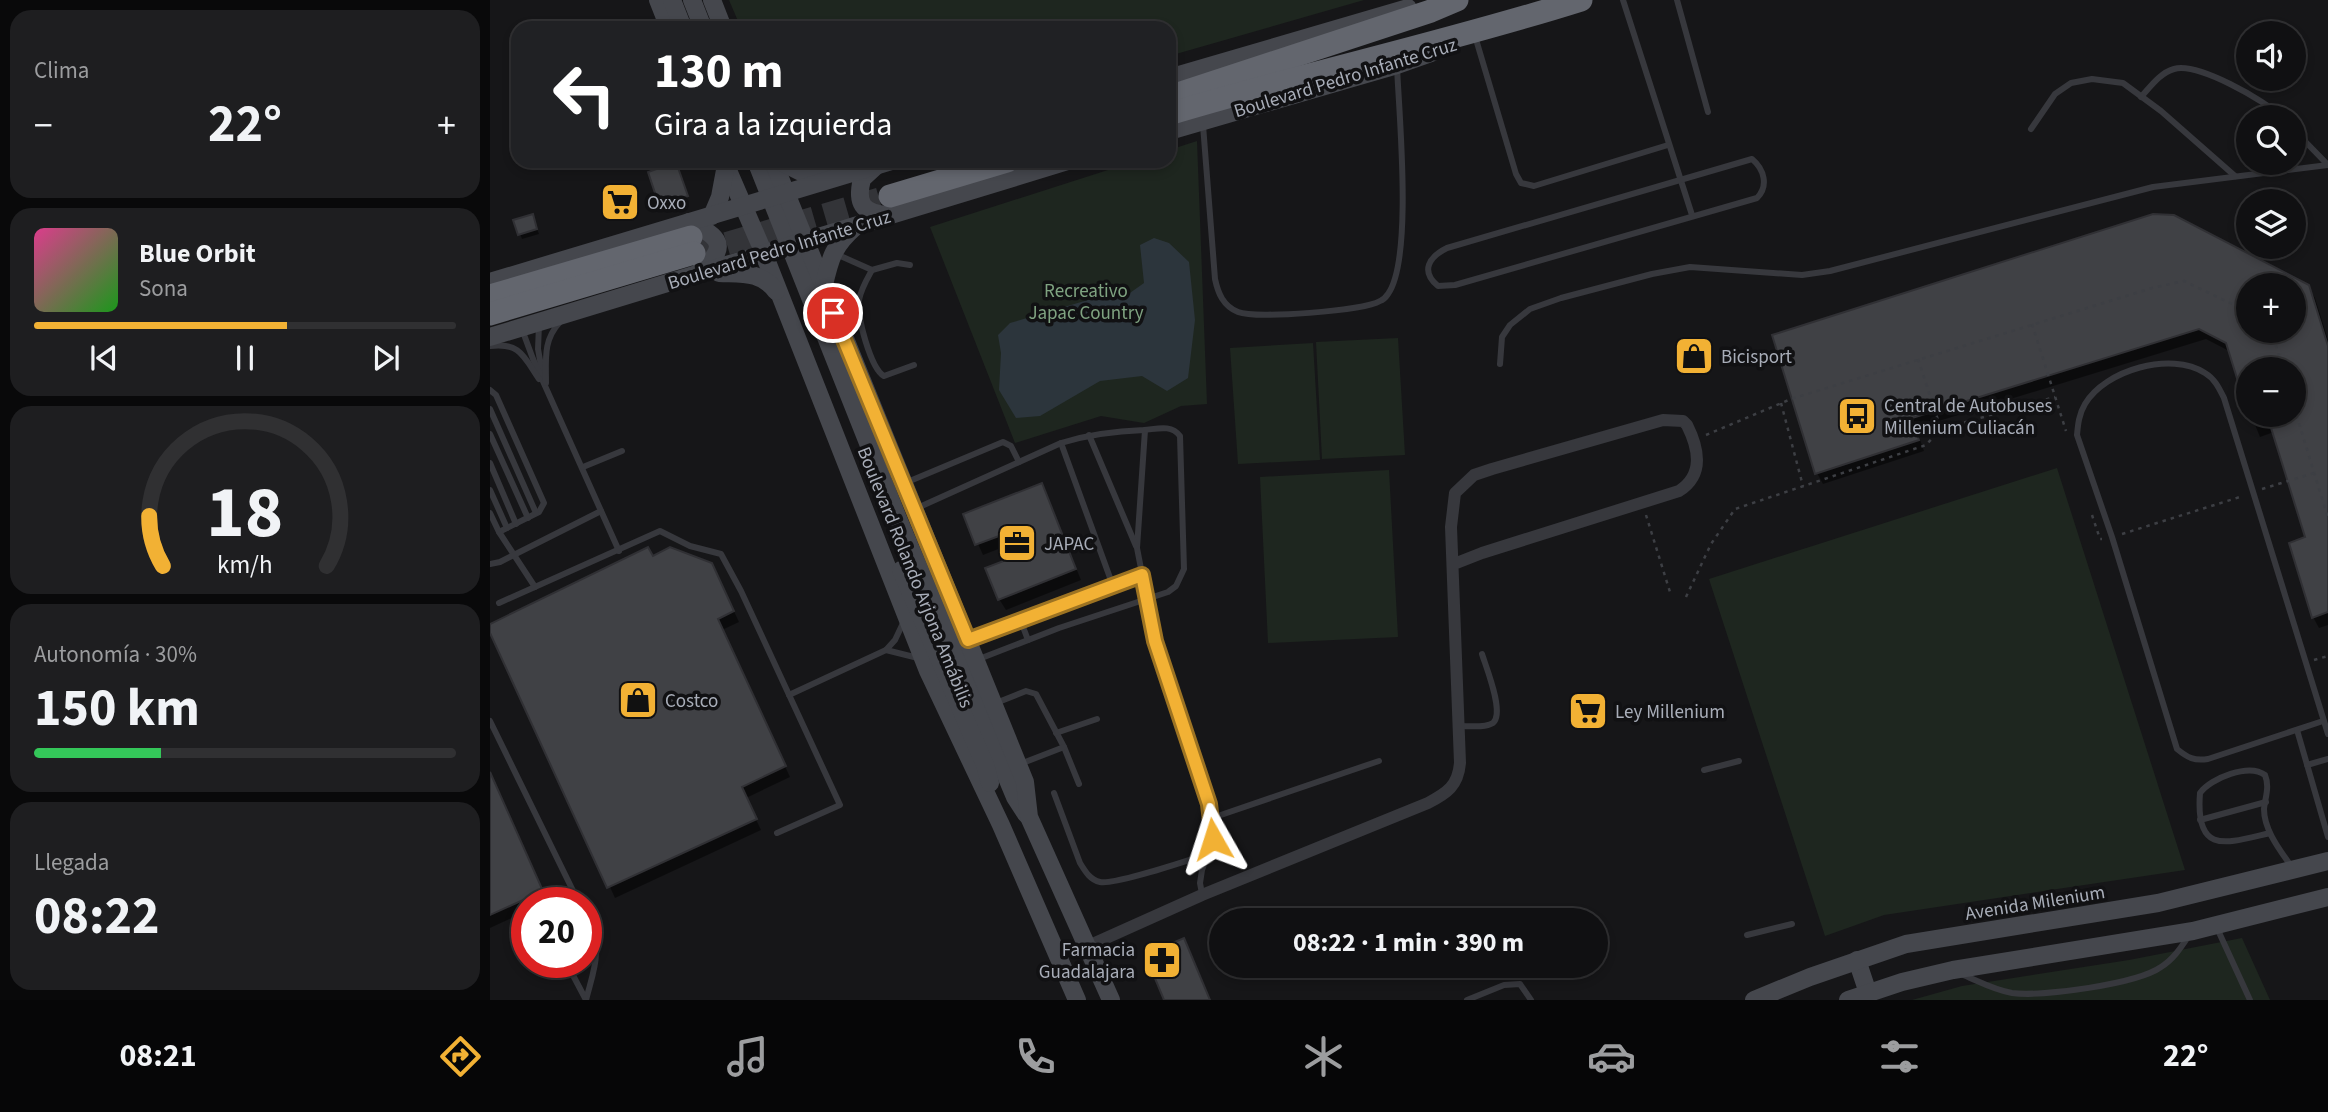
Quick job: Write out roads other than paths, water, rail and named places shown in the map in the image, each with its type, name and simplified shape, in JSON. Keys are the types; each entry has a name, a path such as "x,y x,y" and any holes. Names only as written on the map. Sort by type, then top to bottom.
{"highway":[{"name":"Boulevard Pedro Infante Cruz","path":"1176,95 1431,11 1457,0"},
{"name":"Boulevard Pedro Infante Cruz","path":"1176,112 1581,0"},
{"name":"Boulevard Pedro Infante Cruz","path":"886,184 935,168"},
{"name":"Boulevard Pedro Infante Cruz","path":"886,184 970,168"},
{"name":"Boulevard Pedro Infante Cruz","path":"490,296 694,252"},
{"name":"Boulevard Pedro Infante Cruz","path":"490,314 694,252"}],"street":[{"path":"658,0 666,21"},
{"path":"672,0 680,21"},
{"path":"692,0 700,21"},
{"path":"712,0 720,21"},
{"path":"1176,76 1435,0"},
{"name":"Boulevard Pedro Infante Cruz","path":"1176,129 1397,65 1520,19"},
{"path":"712,215 727,168"},
{"name":"Boulevard Rolando Arjona Amábilis","path":"731,168 928,671 1001,825 1077,1000"},
{"name":"Boulevard Rolando Arjona Amábilis","path":"732,168 880,523 1002,764"},
{"path":"759,168 905,513"},
{"name":"Boulevard Rolando Arjona Amábilis","path":"778,168 784,193 903,484 905,513 1002,764"},
{"path":"784,168 828,178 846,175"},
{"name":"Boulevard Pedro Infante Cruz","path":"490,337 567,315 694,252 712,215 846,175 886,184 1013,168"},
{"name":"Boulevard Pedro Infante Cruz","path":"490,282 694,252 764,254 859,224 886,184"},
{"path":"823,289 828,262 835,247 859,224"},
{"path":"694,252 760,276 769,282 783,301"},
{"path":"1086,947 1202,895 1443,795 1452,788 1459,777 1460,726 1451,512 1455,493 1474,475 1663,420 1683,421 1693,441 1698,461 1693,479 1679,491 1454,564"},
{"name":"Boulevard Rolando Arjona Amábilis","path":"905,513 968,640 995,704 1002,764"},
{"path":"1002,764 1015,797 1029,817 1111,1000"},
{"path":"1001,825 1002,764"},
{"name":"Avenida Milenium","path":"1754,1000 1906,944 2158,903 2328,862"},
{"path":"1848,1000 1953,970 2193,931 2328,897"},
{"path":"1857,960 1868,993"}],"lane":[{"path":"1623,0 1692,215"},
{"path":"1677,0 1708,112"},
{"path":"1475,36 1521,183 1534,186 1668,145"},
{"path":"1203,121 1215,279 1218,293 1225,303 1237,312 1254,316 1328,312 1380,302 1388,294 1399,259 1402,206 1397,65"},
{"path":"2141,97 2164,72 2176,68 2191,68 2263,105"},
{"path":"2031,130 2055,94 2071,83 2092,79 2123,83 2161,111 2235,176"},
{"path":"2306,142 2328,165"},
{"path":"1752,159 1761,169 1764,188 1757,198 1692,215 1455,285 1438,286 1432,281 1428,265 1431,258 1447,248 1680,179 1752,159"},
{"path":"1500,364 1502,337 1517,318 1530,309 1652,274 1690,267 1802,275 1830,271 2153,187 2328,165"},
{"path":"832,253 872,270 897,263 910,265"},
{"path":"872,270 862,289 858,311 876,368 884,376 914,365"},
{"path":"546,389 546,345 553,330 567,315"},
{"path":"546,389 537,331 533,325 523,332 526,340 546,389 619,551"},
{"path":"490,345 514,347 524,356 546,389"},
{"path":"2323,721 2208,759 2188,758 2177,749 2112,537 2077,435 2078,420 2084,405 2104,383 2134,369 2171,363 2186,365 2207,374 2217,384 2224,398 2328,734"},
{"path":"490,390 496,395 544,503 536,513 499,532"},
{"path":"490,409 536,513"},
{"path":"905,513 1061,443 1089,435 1108,431 1171,428 1181,436 1184,569 1176,586 1168,592 976,660"},
{"path":"1137,548 1145,430"},
{"path":"490,434 528,518"},
{"path":"1089,435 1137,548 1155,641 1201,775 1212,818 1213,839 1202,870 1202,895"},
{"path":"903,484 1003,442 1011,446 1019,462"},
{"path":"1061,443 1113,586"},
{"path":"583,467 622,452"},
{"path":"490,463 516,524"},
{"path":"490,490 507,528"},
{"path":"490,564 601,512"},
{"path":"490,513 499,532 536,587"},
{"path":"499,603 660,531 690,546 721,554 741,591 840,805 777,833"},
{"path":"968,640 1142,575"},
{"path":"789,695 886,650 899,634 905,613"},
{"path":"1020,619 1028,640"},
{"path":"886,650 920,658 928,671"},
{"path":"1460,726 1485,725 1496,718 1497,703 1482,654"},
{"path":"995,704 1021,693 1032,691 1036,694 1064,747 1079,784"},
{"path":"1056,733 1097,719"},
{"path":"490,720 571,887"},
{"path":"2297,730 2328,836"},
{"path":"1002,764 1064,747"},
{"path":"2307,765 2328,759"},
{"path":"1212,818 1379,761"},
{"path":"1704,770 1739,761"},
{"path":"2270,833 2221,843 2206,832 2200,820 2200,793 2204,787 2236,773 2253,770 2265,775 2268,780 2265,816 2270,833 2294,870"},
{"path":"1054,793 1080,863 1086,873 1102,883 1208,854"},
{"path":"2200,820 2266,802"},
{"path":"1747,935 1792,924"},
{"path":"2216,926 2250,1000"},
{"path":"1953,970 1991,987 2030,994 2116,983 2160,968 2172,958 2193,931"},
{"path":"574,978 586,1000"},
{"path":"586,1000 592,978"},
{"path":"1467,1000 1511,983 1520,984 1531,1000"}],"tunnel":[{"path":"694,253 890,196"}],"place":[{"name":"Oxxo","path":"620,202"},
{"name":"Bicisport","path":"1694,356"},
{"name":"Central de Autobuses Millenium Culiacán","path":"1857,416"},
{"name":"JAPAC","path":"1017,543"},
{"name":"Costco","path":"638,700"},
{"name":"Ley Millenium","path":"1588,711"},
{"name":"Farmacia Guadalajara","path":"1162,960"}],"park label":[{"name":"Recreativo Japac Country","path":"1086,301"}]}
